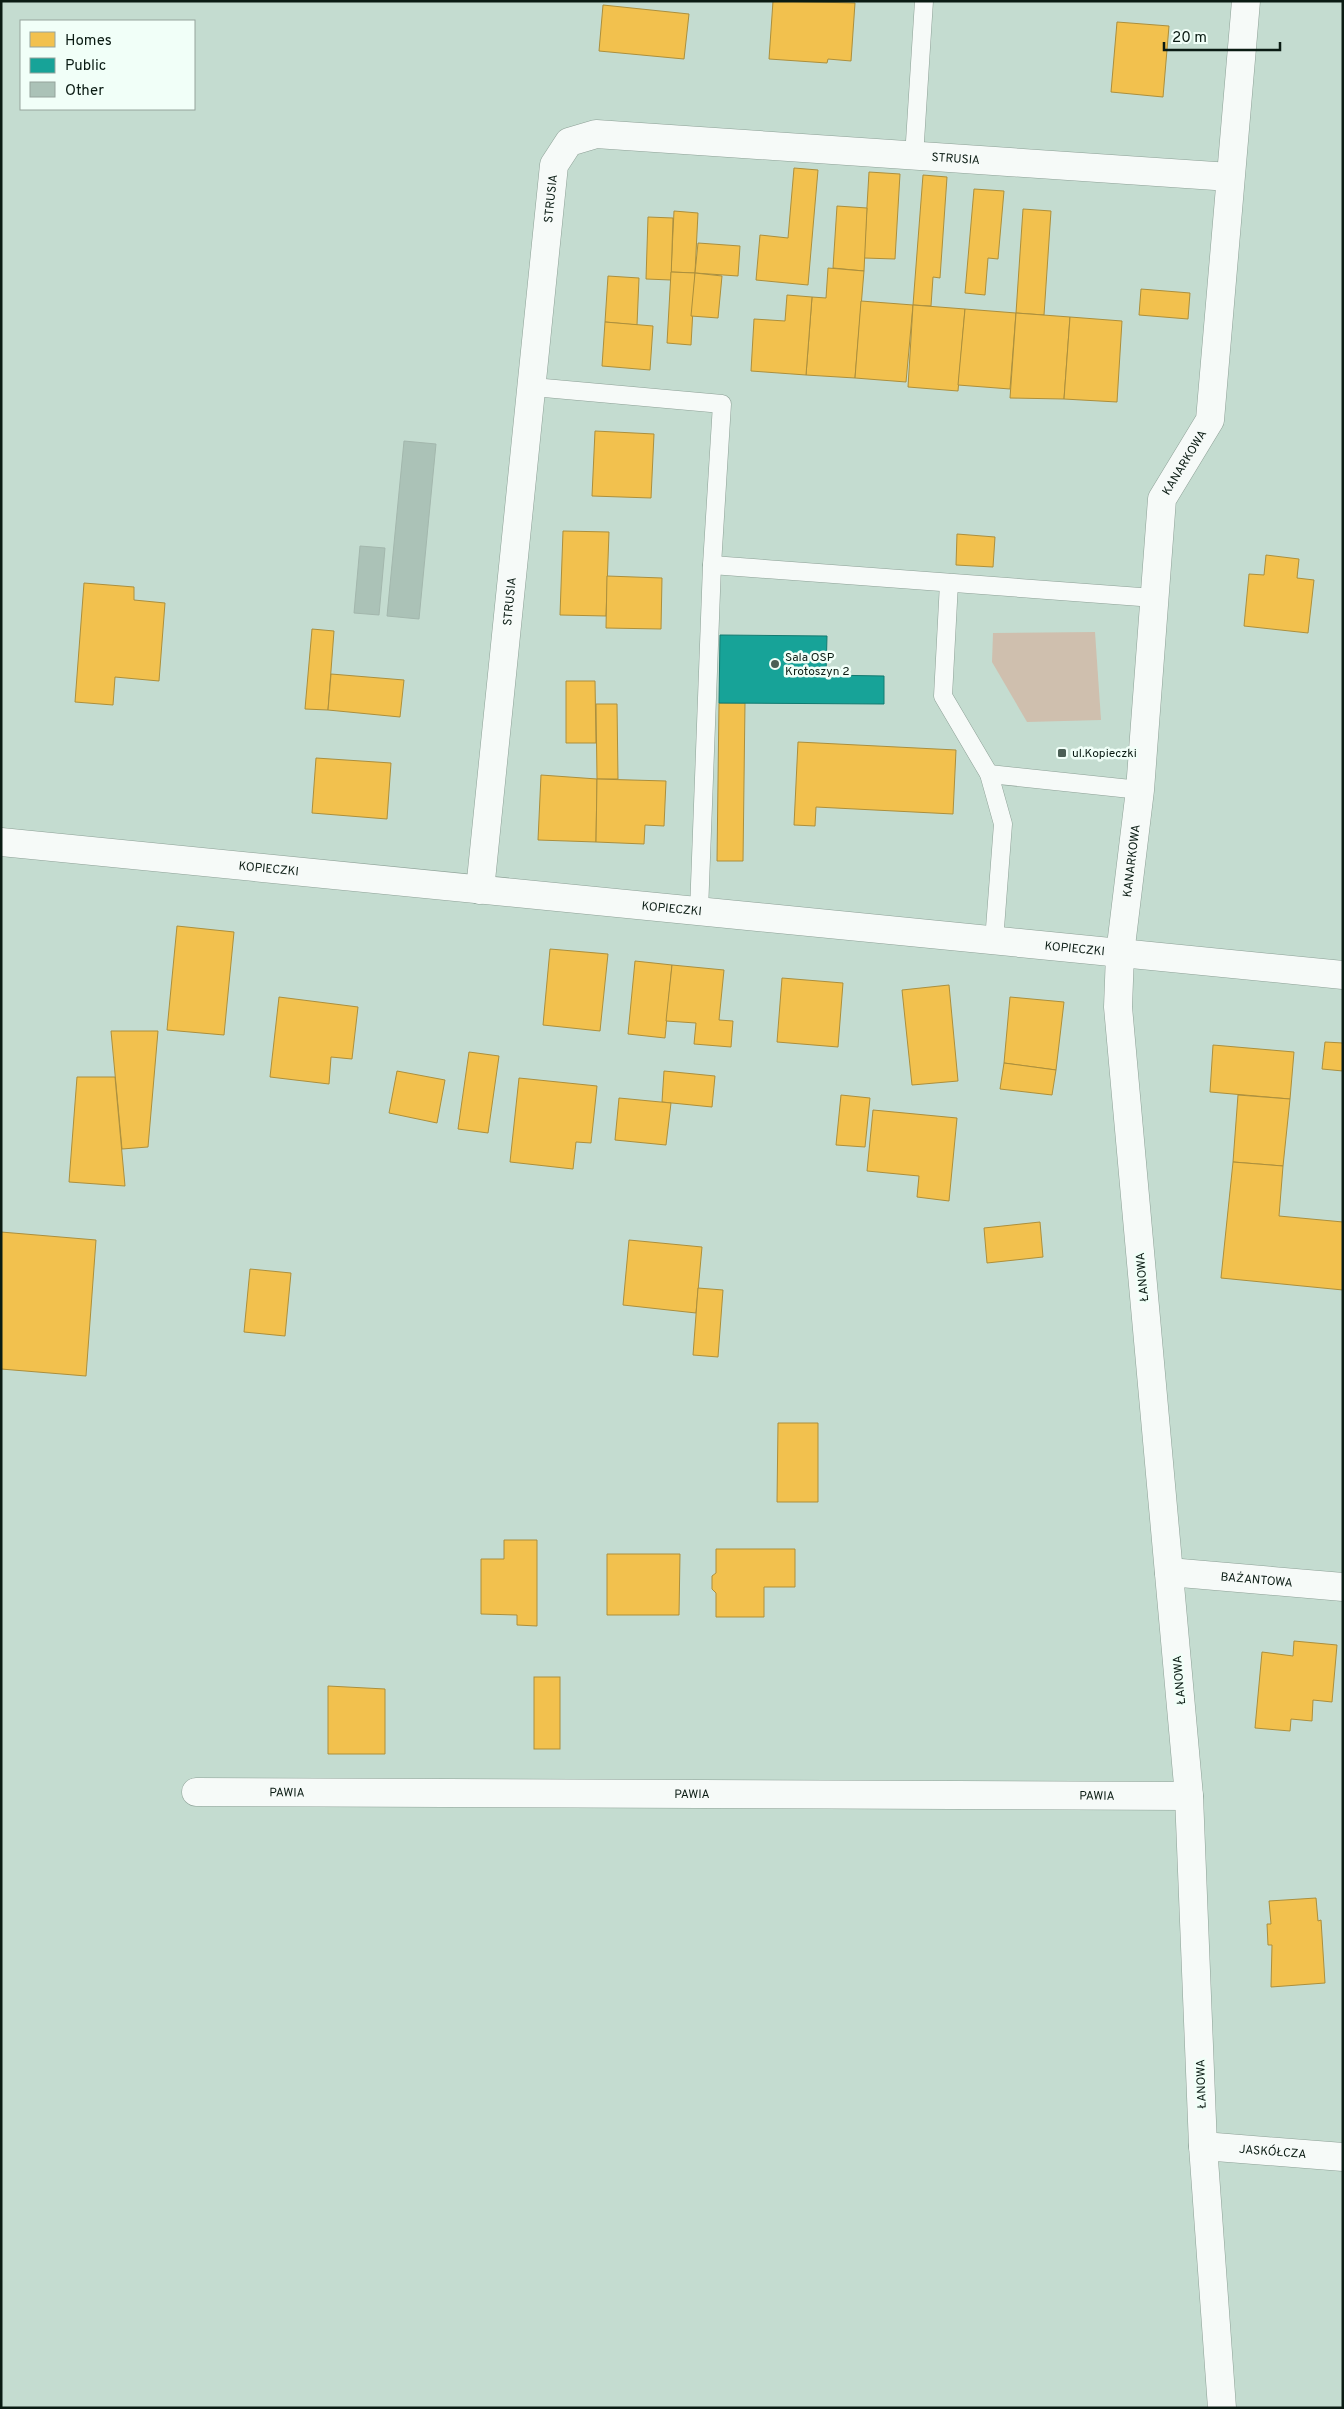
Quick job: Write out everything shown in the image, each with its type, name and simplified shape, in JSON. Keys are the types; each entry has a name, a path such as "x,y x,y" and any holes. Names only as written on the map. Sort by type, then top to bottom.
{"street":[{"name":"KANARKOWA","path":"1120,954 1140,790 1162,499 1210,420 1246,1"},
{"name":"STRUSIA","path":"480,890 533,387 554,165 568,142 596,134 1230,177"},
{"name":"KOPIECZKI","path":"1,842 1343,975"},
{"name":"ŁANOWA","path":"1120,954 1118,1006 1189,1796 1203,2146 1222,2408"},
{"name":"BAŻANTOWA","path":"1169,1572 1343,1587"},
{"name":"PAWIA","path":"196,1792 1189,1796"},
{"name":"JASKÓŁCZA","path":"1203,2146 1343,2157"}],"lane":[{"path":"914,157 924,1"},
{"path":"533,387 722,404 712,564 699,911"},
{"path":"712,564 1154,598"},
{"path":"949,583 943,696 989,774 1003,824 994,941"},
{"path":"989,774 1140,790"}],"shaded area":[{"path":"1095,632 1101,720 1027,722 992,662 993,633"}],"building: Homes":[{"path":"773,1 855,3 851,61 828,59 827,63 769,59"},
{"path":"603,5 689,14 684,59 599,51"},
{"path":"1117,22 1169,26 1163,97 1111,92"},
{"path":"794,168 818,170 808,285 756,280 760,235 788,238"},
{"path":"869,172 900,174 895,259 864,258"},
{"path":"923,175 947,177 940,278 933,277 931,306 913,305"},
{"path":"974,189 1004,191 998,259 988,258 985,295 965,293"},
{"path":"837,206 867,208 864,271 833,268"},
{"path":"1023,209 1051,211 1044,315 1016,313"},
{"path":"674,211 698,213 695,273 671,272"},
{"path":"648,217 673,218 671,280 646,279"},
{"path":"698,243 740,246 738,276 695,273"},
{"path":"828,268 864,271 855,378 806,375 812,297 826,298"},
{"path":"671,272 695,273 691,345 667,343"},
{"path":"695,273 722,276 718,318 691,316"},
{"path":"608,276 639,278 637,325 605,322"},
{"path":"1141,289 1190,293 1188,319 1139,315"},
{"path":"787,295 812,297 806,375 751,371 754,319 785,321"},
{"path":"861,301 913,305 906,382 855,378"},
{"path":"913,305 965,309 958,391 908,387"},
{"path":"965,309 1016,313 1010,389 958,385"},
{"path":"1016,313 1070,317 1064,399 1010,398"},
{"path":"1070,317 1122,321 1117,402 1064,399"},
{"path":"605,322 653,326 650,370 602,366"},
{"path":"595,431 654,434 651,498 592,496"},
{"path":"563,531 609,532 606,616 560,615"},
{"path":"957,534 995,537 993,567 956,565"},
{"path":"1266,555 1299,559 1297,578 1314,580 1308,633 1244,626 1249,574 1264,575"},
{"path":"607,576 662,578 661,629 606,628"},
{"path":"84,583 134,587 134,600 165,603 159,681 115,677 113,705 75,702"},
{"path":"312,629 334,631 328,710 305,709"},
{"path":"331,674 404,680 400,717 328,710"},
{"path":"566,681 595,681 596,743 566,743"},
{"path":"719,703 745,703 743,861 717,861"},
{"path":"596,704 617,704 618,779 597,779"},
{"path":"798,742 956,750 953,814 816,807 815,826 794,825"},
{"path":"316,758 391,763 387,819 312,813"},
{"path":"541,775 597,779 596,842 538,840"},
{"path":"597,779 666,781 664,826 645,825 644,844 596,842"},
{"path":"177,926 234,932 224,1035 167,1030"},
{"path":"550,949 608,954 600,1031 543,1025"},
{"path":"635,961 672,965 665,1038 628,1034"},
{"path":"672,965 724,970 719,1020 733,1021 731,1047 694,1044 696,1023 666,1021"},
{"path":"782,978 843,983 838,1047 777,1042"},
{"path":"949,985 958,1081 912,1085 902,990"},
{"path":"279,997 358,1007 352,1059 331,1057 329,1084 270,1077"},
{"path":"1010,997 1064,1002 1056,1070 1004,1063"},
{"path":"111,1031 158,1031 148,1147 122,1149"},
{"path":"1325,1042 1343,1043 1343,1071 1322,1069"},
{"path":"1213,1045 1294,1052 1290,1099 1210,1092"},
{"path":"469,1052 499,1056 488,1133 458,1129"},
{"path":"1004,1063 1056,1070 1052,1095 1000,1089"},
{"path":"397,1071 445,1080 437,1123 389,1113"},
{"path":"664,1071 715,1076 712,1107 662,1102"},
{"path":"77,1077 115,1077 125,1186 69,1182"},
{"path":"519,1078 597,1086 591,1143 576,1142 573,1169 510,1162"},
{"path":"841,1095 870,1098 865,1147 836,1145"},
{"path":"1238,1095 1290,1099 1283,1166 1233,1162"},
{"path":"619,1098 671,1103 666,1145 615,1140"},
{"path":"873,1110 957,1118 949,1201 917,1197 919,1176 867,1171"},
{"path":"1233,1162 1283,1166 1279,1216 1343,1222 1343,1290 1221,1278"},
{"path":"1040,1222 1043,1257 987,1263 984,1228"},
{"path":"1,1232 96,1240 86,1376 1,1369"},
{"path":"629,1240 702,1247 696,1313 623,1305"},
{"path":"250,1269 291,1273 285,1336 244,1332"},
{"path":"698,1288 723,1290 718,1357 693,1355"},
{"path":"778,1423 818,1423 818,1502 777,1502"},
{"path":"504,1540 537,1540 537,1626 517,1625 517,1615 481,1614 481,1559 504,1559"},
{"path":"716,1549 795,1549 795,1587 764,1587 764,1617 716,1617 716,1593 712,1589 712,1576 716,1573"},
{"path":"607,1554 680,1554 679,1615 607,1615"},
{"path":"1294,1641 1337,1645 1332,1702 1313,1700 1312,1721 1291,1719 1290,1731 1255,1728 1262,1652 1293,1656"},
{"path":"534,1677 560,1677 560,1749 534,1749"},
{"path":"328,1686 385,1689 385,1754 328,1754"},
{"path":"1316,1898 1318,1921 1321,1920 1325,1983 1271,1987 1272,1945 1268,1945 1267,1924 1271,1924 1269,1901"}],"building: Public":[{"path":"720,635 827,636 826,675 884,676 884,704 719,703"}],"building: Other":[{"path":"404,441 436,444 419,619 387,616"},
{"path":"360,546 385,548 379,615 354,613"}],"place":[{"name":"Sala OSP Krotoszyn 2","path":"775,664"},
{"name":"ul.Kopieczki","path":"1062,753"}]}
